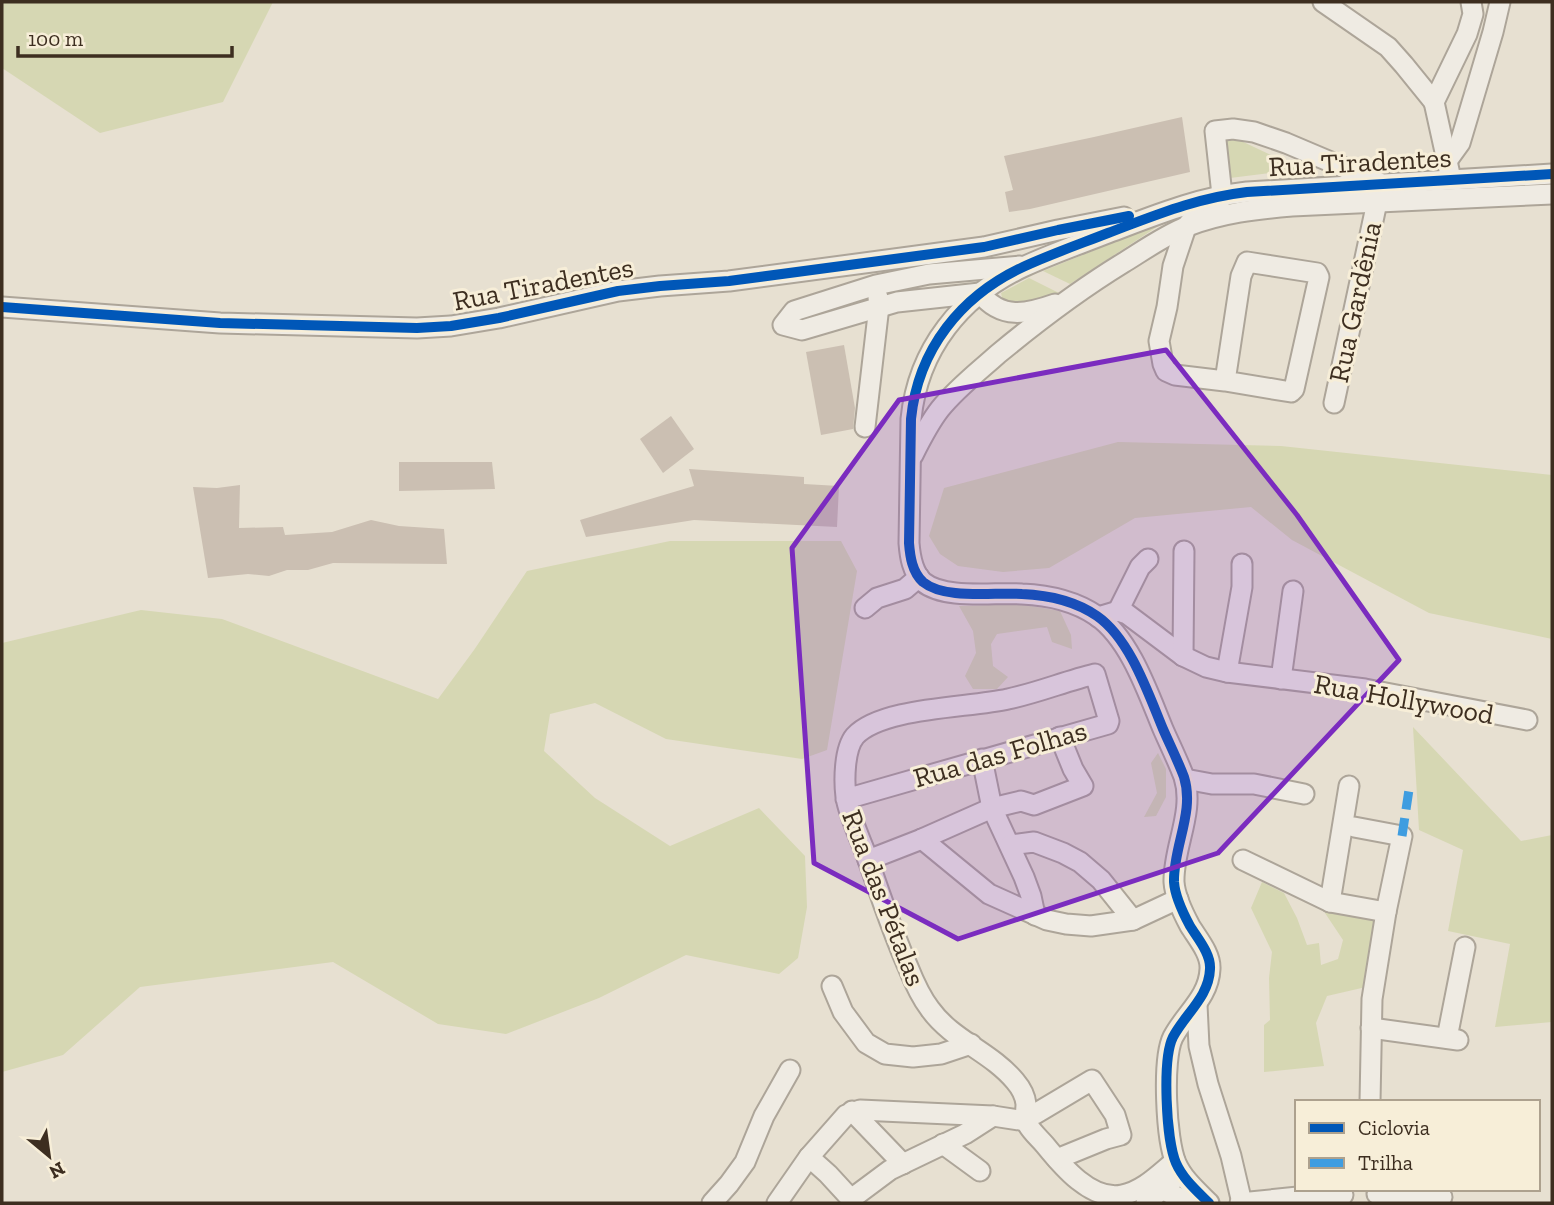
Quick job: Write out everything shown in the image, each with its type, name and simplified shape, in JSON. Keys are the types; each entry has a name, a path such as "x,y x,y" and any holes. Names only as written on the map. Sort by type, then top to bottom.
{"street":[{"path":"1322,2 1388,47 1434,102 1449,170"},
{"path":"1434,102 1467,34 1473,14 1471,2"},
{"path":"1449,170 1460,143 1500,2"},
{"name":"Rua Tiradentes","path":"1222,195 1215,131 1233,129 1254,132 1286,143 1380,192"},
{"name":"Rua Tiradentes","path":"1071,297 1154,244 1186,227 1217,216 1380,192 1449,170 1552,174"},
{"name":"Rua Tiradentes","path":"2,307 220,323 417,328 451,326 618,291 729,282 984,247 1222,195 1247,192 1552,194"},
{"name":"Rua Gardênia","path":"1334,403 1380,192"},
{"path":"1225,381 1241,276 1247,262 1317,273 1319,277 1293,391 1286,393 1175,375 1166,371 1159,341 1173,266 1186,227 1195,216 1219,203 1222,195 1256,209"},
{"name":"Rua Tiradentes","path":"908,590 911,419 915,395 926,361 946,327 960,311 996,281 1027,265 1172,208"},
{"path":"1154,244 1173,266"},
{"path":"984,247 980,293 996,309 1011,313 1031,311 1071,297"},
{"name":"Rua Tiradentes","path":"879,306 802,330 783,325 794,311 876,285 929,274 1027,265"},
{"path":"865,427 879,306 876,285"},
{"path":"879,306 907,300 980,293"},
{"path":"911,459 928,426 951,397 1010,344 1071,297"},
{"path":"930,298 944,312 946,327"},
{"path":"1183,656 1184,551"},
{"path":"1098,617 1118,611 1140,567 1148,559"},
{"path":"1227,673 1242,587 1242,564"},
{"path":"865,608 877,598 930,586 954,593 1020,593 1044,596 1074,604 1098,617 1121,642 1137,670 1185,779 1186,809 1174,881 1183,912 1206,951 1210,970 1189,1029 1171,1041 1167,1067 1168,1124 1178,1167 1209,1203"},
{"path":"1281,679 1293,591"},
{"name":"Rua Hollywood","path":"1118,611 1143,625 1183,656 1227,673 1365,690 1527,720"},
{"name":"Rua das Folhas","path":"846,799 1108,724 1109,720 1095,674 1008,699 934,709"},
{"name":"Rua das Pétalas","path":"934,709 871,725 856,735 846,752 846,799 897,943 920,994 931,1012 947,1027 1001,1066 1016,1082 1025,1111 1057,1159 1085,1184 1095,1190 1118,1196 1142,1187 1178,1167"},
{"path":"868,860 992,808 1021,801 1034,805 1083,786 1060,737"},
{"path":"982,759 992,808 1031,896 1035,915"},
{"path":"1185,779 1212,784 1255,784 1304,794"},
{"path":"1330,902 1349,786"},
{"path":"1354,827 1402,836 1372,999 1370,1100"},
{"path":"922,839 989,894 1035,915 1066,924 1091,926 1133,920 1178,899"},
{"path":"1010,845 1034,842 1080,862 1101,880 1133,920"},
{"path":"1243,860 1330,902 1386,912"},
{"path":"1371,1028 1452,1039 1465,947"},
{"path":"832,986 843,1012 866,1044 885,1054 913,1057 941,1054 971,1044"},
{"path":"1189,1029 1199,1046 1231,1156 1241,1203 1343,1195"},
{"path":"712,1203 745,1162 764,1116 790,1070"},
{"path":"777,1203 809,1157 852,1111 993,1116 1025,1111 1035,1114 1092,1080 1115,1115 1121,1135 1057,1159"},
{"path":"852,1111 903,1164"},
{"path":"809,1157 851,1199 890,1170 965,1134 993,1116"},
{"path":"943,1144 980,1171"},
{"path":"1146,1203 1162,1189 1178,1167"},
{"path":"1162,1189 1186,1203"},
{"path":"1377,1196 1409,1194 1442,1197"}],"highlighted area":[{"path":"1166,350 1297,515 1399,660 1218,853 958,939 814,863 792,548 899,400"}],"green space":[{"path":"2,2 273,2 223,102 100,133 2,68"},
{"path":"1220,131 1301,169 1222,179"},
{"path":"1166,221 1070,284 1043,271"},
{"path":"1029,278 1059,293 1036,302 1014,306 1003,302 1001,293"},
{"path":"1118,442 1281,446 1552,475 1552,639 1429,613 1292,540 1251,507 1135,518 1049,568 1003,572 958,566 940,554 929,536 944,488"},
{"path":"670,541 841,541 857,571 827,750 802,759 666,739 595,703 550,714 544,751 595,798 670,846 759,808 805,856 807,907 798,958 779,974 686,955 599,998 506,1034 438,1024 333,962 140,987 63,1055 2,1072 2,643 141,610 222,619 438,699 527,571"},
{"path":"1020,604 1060,611 1071,635 1072,649 1052,642 1047,627 997,634 991,644 993,666 1008,677 997,689 973,689 965,676 976,653 973,631 959,606"},
{"path":"1413,727 1521,841 1552,835 1552,1022 1495,1027 1510,944 1448,931 1463,850 1419,830"},
{"path":"1158,753 1166,769 1166,797 1156,816 1144,817 1157,793 1151,763"},
{"path":"1262,882 1284,893 1307,945 1319,943 1321,965 1338,959 1343,940 1321,907 1376,914 1366,987 1327,996 1316,1023 1324,1066 1264,1072 1264,1025 1270,1020 1269,978 1272,952 1251,908"}],"building":[{"path":"1182,117 1190,172 1009,212 1005,192 1013,190 1004,156"},
{"path":"844,345 855,408 853,429 821,435 806,352"},
{"path":"671,416 694,449 663,473 640,439"},
{"path":"399,462 492,462 495,489 399,491"},
{"path":"689,469 804,477 804,484 839,486 837,527 694,520 586,537 580,520 694,486"},
{"path":"240,485 239,528 283,527 285,535 332,532 371,520 399,526 444,529 447,564 333,563 308,570 287,570 269,576 248,574 208,578 193,487"}],"marked path":[{"path":"1402,836 1410,783"}],"cycle path":[{"path":"1209,1203 1186,1180 1176,1163 1170,1137 1167,1100 1167,1063 1173,1037 1201,997 1209,979 1210,969 1206,952 1185,916 1174,882 1187,803 1184,777 1137,668 1119,638 1097,616 1070,603 1041,596 944,591 932,588 916,574 909,543 911,419 915,394 933,348 962,309 980,293 1023,267 1055,253 1176,208 1247,192 1552,174"},
{"path":"2,307 220,323 417,328 451,326 618,291 729,281 984,247 1129,216"}]}
